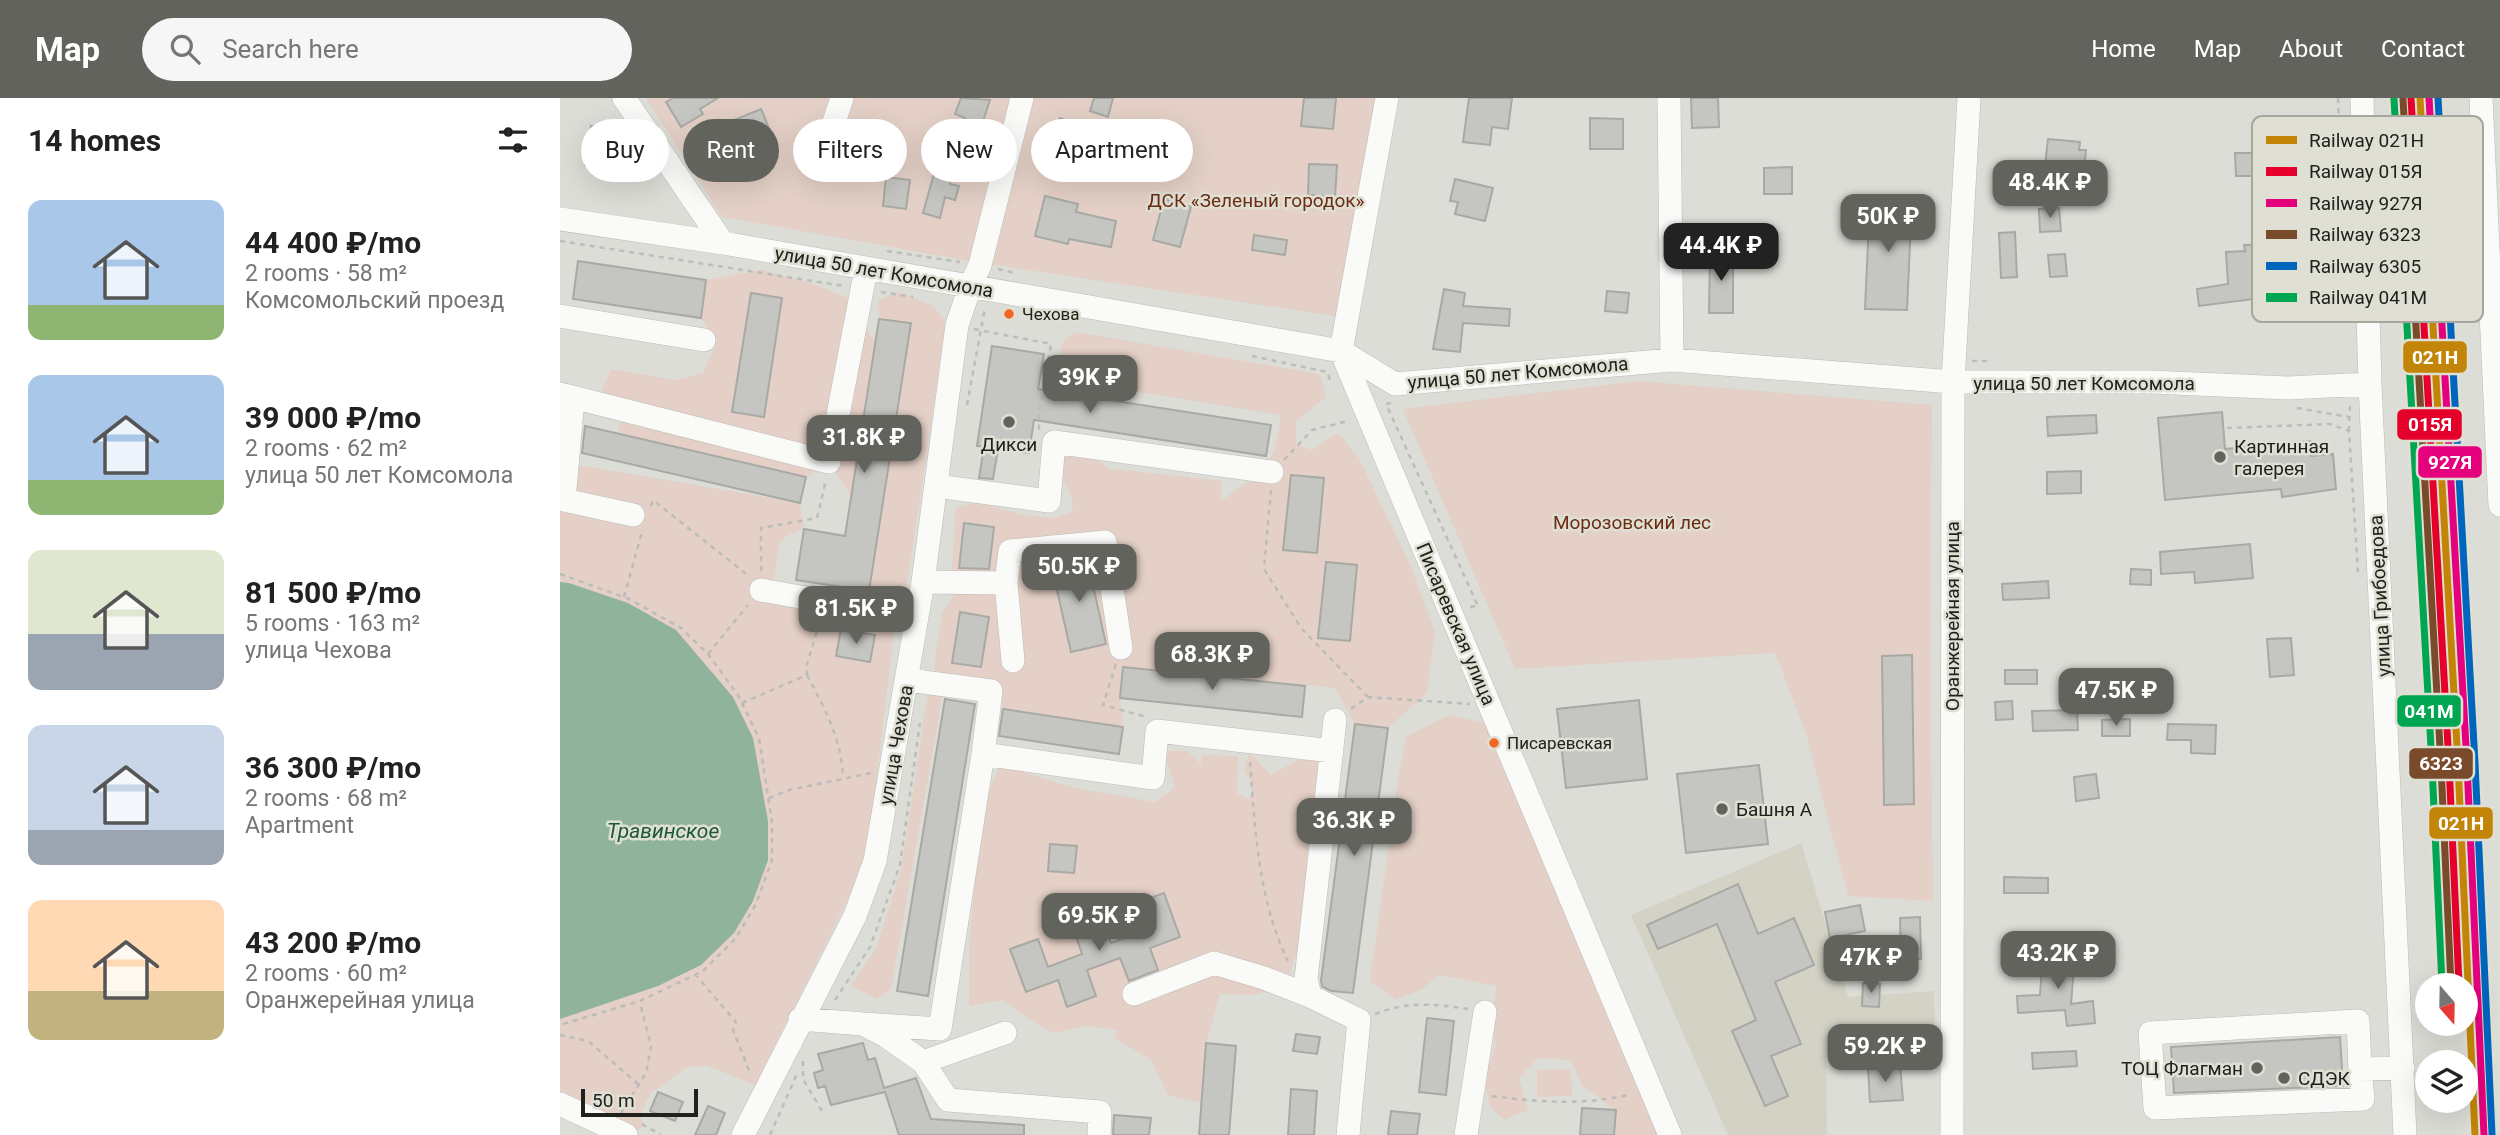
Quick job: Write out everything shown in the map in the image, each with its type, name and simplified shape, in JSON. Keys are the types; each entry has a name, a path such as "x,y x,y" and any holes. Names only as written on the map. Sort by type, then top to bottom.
{"street":[{"path":"835,119 842,98"},
{"name":"улица Чехова","path":"743,1135 811,1020 875,861 923,582 957,325 978,295 980,265 1022,98"},
{"path":"1341,351 1387,98"},
{"path":"1669,98 1672,360"},
{"name":"Оранжерейная улица","path":"1952,1135 1953,382 1969,98"},
{"name":"улица Грибоедова","path":"2362,98 2362,116"},
{"path":"2481,98 2493,197 2500,505"},
{"path":"626,99 723,243"},
{"name":"улица 50 лет Комсомола","path":"560,220 723,243 868,269 978,295 1341,351 1395,384 1672,360 1953,382 2151,382 2288,388 2360,385"},
{"path":"560,394 830,462 868,269"},
{"path":"560,316 704,340"},
{"name":"улица Грибоедова","path":"2360,322 2360,385 2405,1135"},
{"name":"Писаревская улица","path":"1341,351 1670,1135"},
{"path":"560,394 572,410 564,500 642,517"},
{"path":"936,486 1049,501 1054,442 1272,472"},
{"path":"1013,661 1006,583 1010,551 1105,542 1121,648"},
{"path":"923,582 1006,583"},
{"path":"761,588 917,618"},
{"path":"811,1020 940,1029 983,754 990,691 908,680"},
{"path":"1308,988 1335,720"},
{"path":"983,754 1153,778 1157,731 1332,751"},
{"path":"1134,994 1214,963 1308,988 1359,1020 1348,1135"},
{"path":"1466,1135 1485,1012"},
{"path":"2358,1021 2360,1069 2363,1099 2155,1108 2150,1032 2358,1021"},
{"path":"863,1024 886,1036 923,1062 948,1100 1100,1112 1099,1135"},
{"path":"923,1062 1004,1033"},
{"path":"2360,1069 2403,1068"},
{"path":"560,1104 620,1132"}],"path":[{"path":"2338,98 2339,116"},
{"path":"560,242 868,269 980,265 1019,274"},
{"path":"868,269 913,297"},
{"path":"966,413 981,330 978,295"},
{"path":"2348,322 2348,332"},
{"path":"957,325 1051,344 1039,414 1039,433 1054,442"},
{"path":"1247,356 1327,372 1332,384"},
{"path":"2358,580 2349,431 2360,385"},
{"path":"1400,402 1386,404 1478,606"},
{"path":"1349,421 1312,430 1272,472 1264,569 1301,628 1368,697"},
{"path":"2227,428 2330,424 2349,431"},
{"path":"708,654 761,588 761,528 817,518 830,462"},
{"path":"624,597 642,517 653,500 761,588"},
{"path":"560,574 624,597 681,628 708,654 742,703 759,738 772,822 772,860 756,904 736,938 703,971 640,1001 560,1025"},
{"path":"826,602 807,664 807,675 836,734 843,778"},
{"path":"1121,648 1103,705 1157,719 1157,731"},
{"path":"742,703 807,675"},
{"path":"1335,720 1368,697 1470,704"},
{"path":"811,1020 870,947 900,865 920,722"},
{"path":"1249,741 1256,834 1266,894 1287,960 1308,988"},
{"path":"769,798 789,790 877,772"},
{"path":"695,974 736,1022 733,1030 755,1085"},
{"path":"620,1132 625,1105 646,1073 651,1046 640,1001"},
{"path":"1359,1020 1395,1006 1439,1004 1485,1012"},
{"path":"560,1035 588,1041 639,1084"},
{"path":"770,1135 807,1051"},
{"path":"803,1061 803,1079 822,1111"},
{"path":"1472,1094 1576,1102 1614,1099 1634,1094"}],"shaded area":[{"path":"1801,843 1848,997 1934,991 1935,1051 1826,1054 1827,1135 1728,1135 1631,915"}],"green space":[{"name":"ДСК «Зеленый городок»","path":"646,98 1381,98 1341,317 981,263 722,217 700,182 779,182 779,119 683,119 683,156 669,134 669,119 659,119"},
{"path":"761,270 808,282 849,298 875,343 851,496 829,462 806,477 618,434 621,413 601,393 611,369 676,380 703,373 717,341 701,318 706,280"},
{"path":"898,292 933,306 946,322 906,592 882,597 869,591 910,324 879,319 878,301"},
{"path":"1075,332 1320,374 1326,397 1296,421 1296,445 1312,450 1338,433 1359,458 1412,569 1435,633 1427,693 1388,728 1355,724 1335,688 1123,667 1120,698 1123,727 1003,709 998,682 968,678 938,679 934,668 942,613 956,592 951,578 956,508 977,502 1023,515 1053,518 1072,512 1069,490 1061,477 1045,461 1064,447 1101,462 1114,472 1115,469 1222,481 1220,500 1248,480 1269,460 1274,451 1281,415 1059,379 1062,343"},
{"name":"Морозовский лес","path":"1638,381 1932,405 1930,650 1933,901 1848,896 1806,734 1775,653 1515,669 1403,409"},
{"path":"560,465 584,466 800,503 804,529 788,535 780,542 771,592 896,614 867,861 755,1085 706,1065 685,1068 651,1092 640,1115 645,1126 637,1130 560,1096"},
{"path":"928,692 938,693 942,699 891,989 876,999 851,985 876,949 902,866"},
{"path":"1449,715 1486,723 1664,1135 1614,1135 1616,1110 1583,1087 1570,1060 1538,1058 1519,1078 1528,1110 1504,1120 1491,1108 1484,1081 1496,1044 1490,1019 1497,986 1440,975 1422,989 1396,1000 1370,981 1399,772 1407,736"},
{"path":"1163,751 1188,751 1201,764 1202,755 1238,756 1237,793 1249,800 1253,784 1244,771 1249,752 1271,775 1297,760 1322,760 1317,818 1308,842 1304,931 1285,986 1253,995 1220,994 1206,1043 1201,1103 1168,1095 1151,1060 1114,1038 1118,1030 1087,1026 1053,1033 1003,1000 969,1006 969,947 976,868 987,796 1000,765 1075,788 1155,802 1175,787"},
{"path":"1571,1069 1572,1096 1537,1097 1537,1070"}],"water":[{"name":"Травинское","path":"560,582 628,603 676,630 733,697 753,738 768,821 768,860 753,901 734,933 701,965 658,986 560,1019"}],"building":[{"path":"673,98 718,98 700,109 703,114 695,119 683,119 681,127 666,102"},
{"path":"961,98 990,100 984,119 965,119 955,114"},
{"path":"1094,98 1113,98 1108,117 1090,111"},
{"path":"1304,98 1336,98 1333,129 1301,126"},
{"path":"1469,98 1512,98 1508,129 1492,127 1490,145 1463,142"},
{"path":"1691,98 1718,98 1719,127 1692,128"},
{"path":"761,109 765,119 737,119"},
{"path":"1590,118 1623,119 1623,149 1590,149"},
{"path":"2048,139 2080,142 2079,150 2086,150 2082,188 2054,186 2056,167 2045,166"},
{"path":"2235,153 2252,153 2252,176 2236,176"},
{"path":"1309,164 1337,165 1335,197 1308,195"},
{"path":"1792,167 1792,194 1764,194 1764,168"},
{"path":"1455,179 1493,188 1485,221 1455,214 1458,202 1450,201"},
{"path":"910,180 906,209 883,206 885,182"},
{"path":"932,182 950,182 959,186 955,200 945,197 940,218 923,213"},
{"path":"1045,196 1078,204 1076,212 1116,221 1111,247 1069,239 1068,244 1035,236"},
{"path":"1870,198 1912,200 1907,310 1865,309"},
{"path":"1164,199 1191,207 1180,247 1153,240"},
{"path":"2059,208 2061,231 2040,232 2039,209"},
{"path":"2015,232 2017,277 2001,278 1999,233"},
{"path":"1254,235 1287,240 1285,255 1252,250"},
{"path":"2244,245 2252,245 2252,299 2199,306 2197,289 2228,284 2226,252 2245,251"},
{"path":"1710,253 1733,253 1733,313 1709,313"},
{"path":"2065,254 2067,276 2050,277 2048,255"},
{"path":"578,261 706,280 701,318 573,299"},
{"path":"1444,289 1465,293 1463,306 1510,309 1509,326 1463,323 1460,352 1433,349"},
{"path":"1607,291 1629,293 1627,313 1605,311"},
{"path":"751,293 782,298 764,417 732,412"},
{"path":"879,319 911,323 869,591 796,580 804,529 845,536"},
{"path":"992,346 1044,354 1038,389 1271,425 1266,456 1034,420 1029,453 998,449 993,479 979,478 984,447 977,446"},
{"path":"2222,412 2225,449 2310,441 2311,456 2333,454 2336,489 2282,497 2281,489 2165,500 2158,418"},
{"path":"2096,415 2097,433 2048,436 2047,417"},
{"path":"585,426 806,477 800,503 582,453"},
{"path":"2081,471 2081,493 2047,494 2047,472"},
{"path":"1291,475 1324,478 1317,553 1283,550"},
{"path":"964,523 994,527 989,569 959,568"},
{"path":"2250,544 2253,578 2195,583 2194,572 2161,574 2160,552"},
{"path":"1087,558 1106,644 1071,652 1051,564"},
{"path":"1326,562 1357,565 1350,641 1318,638"},
{"path":"2131,569 2151,570 2151,585 2130,584"},
{"path":"2048,581 2049,598 2003,600 2002,584"},
{"path":"960,612 989,617 981,667 952,663"},
{"path":"841,629 875,635 870,662 836,656"},
{"path":"2291,638 2294,675 2270,677 2267,639"},
{"path":"1912,655 1914,804 1884,805 1882,656"},
{"path":"1123,667 1305,686 1302,717 1120,698"},
{"path":"2005,670 2037,670 2037,684 2005,684"},
{"path":"945,699 975,704 928,996 897,991"},
{"path":"1639,700 1647,779 1566,788 1557,709"},
{"path":"2012,701 2013,719 1996,720 1995,702"},
{"path":"1003,709 1123,727 1119,754 999,736"},
{"path":"2077,710 2078,730 2033,731 2032,711"},
{"path":"2130,719 2130,736 2102,736 2102,720"},
{"path":"1355,724 1388,728 1353,993 1331,991 1322,986 1321,981"},
{"path":"2168,724 2216,725 2215,754 2191,753 2191,740 2167,740"},
{"name":"Башня А","path":"1759,765 1768,844 1686,853 1677,774"},
{"path":"2096,774 2099,798 2076,801 2074,777"},
{"path":"1050,844 1077,846 1074,873 1048,871"},
{"path":"2004,877 2048,878 2048,893 2004,893"},
{"path":"1738,884 1758,934 1794,918 1814,965 1775,982 1801,1044 1771,1056 1788,1096 1765,1106 1732,1031 1756,1020 1717,924 1658,949 1647,925"},
{"path":"1164,893 1180,937 1150,948 1158,970 1129,981 1120,958 1087,970 1096,996 1067,1007 1058,980 1026,992 1010,949 1038,939 1048,967 1082,954 1073,927 1101,917 1111,943 1144,931 1134,904"},
{"path":"1860,905 1865,931 1830,938 1825,912"},
{"path":"1920,917 1921,959 1901,960 1900,918"},
{"path":"2043,952 2075,954 2071,1004 2093,1001 2095,1023 2067,1026 2065,1010 2018,1013 2017,996 2040,995"},
{"path":"1863,983 1880,984 1879,1007 1862,1006"},
{"path":"1427,1018 1454,1021 1446,1095 1419,1092"},
{"path":"1296,1034 1320,1037 1317,1054 1293,1051"},
{"name":"ТОЦ Флагман","path":"2340,1037 2343,1086 2174,1093 2171,1047"},
{"path":"863,1043 868,1060 875,1058 884,1088 916,1078 931,1119 1024,1125 1024,1135 899,1135 885,1092 831,1105 825,1086 818,1088 814,1073 823,1070 818,1054"},
{"path":"1206,1043 1236,1046 1229,1135 1199,1135"},
{"path":"2076,1051 2077,1066 2033,1069 2032,1053"},
{"path":"1900,1065 1903,1100 1870,1102 1868,1068"},
{"path":"1291,1089 1317,1091 1314,1135 1288,1135"},
{"path":"658,1092 683,1102 675,1121 650,1111"},
{"path":"708,1106 725,1113 716,1135 695,1135"},
{"path":"1582,1108 1616,1110 1614,1135 1580,1135"},
{"path":"1391,1111 1420,1114 1417,1135 1388,1135"},
{"path":"1114,1115 1151,1118 1149,1135 1113,1135"}],"railway":[{"path":"2486,977 2493,1135"}],"rail line":[{"name":"015Я","path":"2411,98 2412,116"},
{"name":"021Н","path":"2420,98 2421,116"},
{"name":"927Я","path":"2429,98 2430,116"},
{"name":"6305","path":"2438,98 2439,116"},
{"name":"041М","path":"2394,99 2395,116"},
{"name":"6323","path":"2403,99 2404,116"},
{"name":"041М","path":"2407,322 2441,973"},
{"name":"6323","path":"2416,322 2450,973"},
{"name":"015Я","path":"2424,322 2458,973"},
{"name":"021Н","path":"2433,322 2458,764 2475,1135"},
{"name":"927Я","path":"2442,322 2467,764 2484,1135"},
{"name":"6305","path":"2450,322 2492,1134"}],"place":[{"name":"Чехова","path":"1009,314"},
{"name":"Дикси","path":"1009,422"},
{"name":"Картинная галерея","path":"2220,457"},
{"name":"Писаревская","path":"1494,743"},
{"name":"Башня А","path":"1722,809"},
{"name":"ТОЦ Флагман","path":"2257,1068"},
{"name":"СДЭК","path":"2284,1078"}]}
